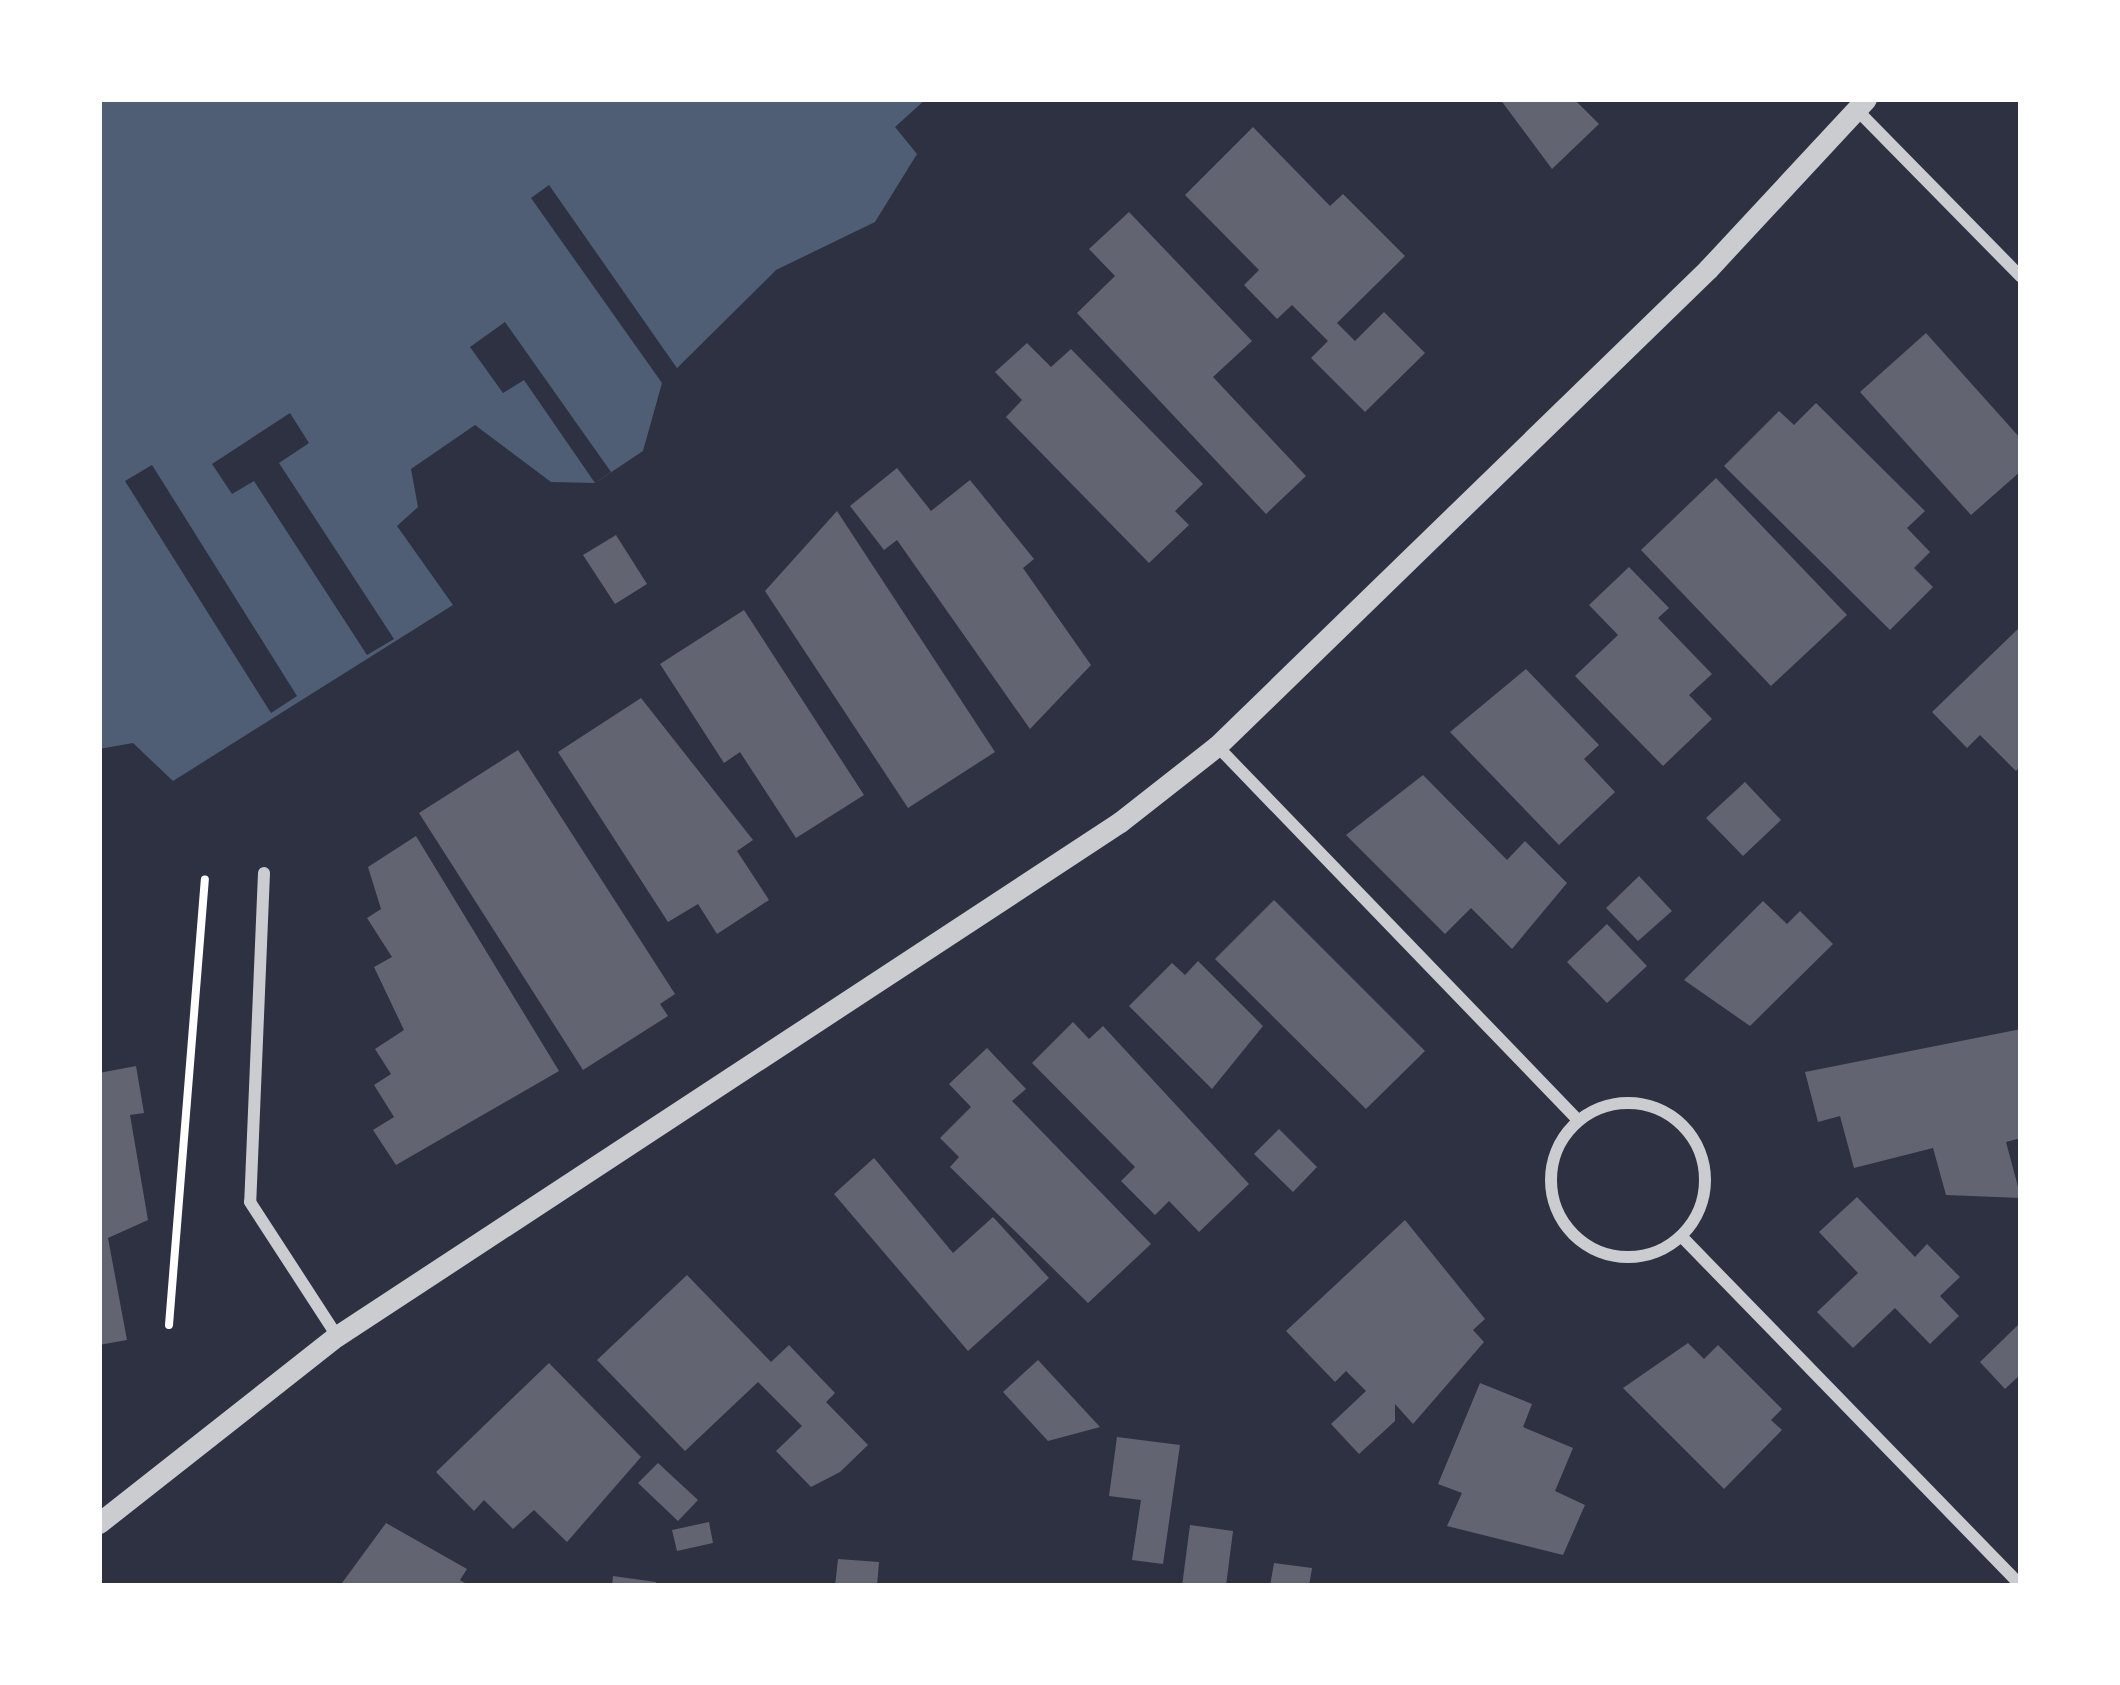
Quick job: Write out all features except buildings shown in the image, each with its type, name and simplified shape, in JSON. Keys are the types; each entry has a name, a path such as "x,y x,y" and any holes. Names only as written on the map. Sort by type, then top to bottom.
{"street":[{"path":"99,1523 337,1336 1120,822 1217,746 1862,105 2021,277"},
{"path":"1217,746 1574,1117"},
{"path":"265,873 250,1202 337,1336"},
{"path":"1574,1117 1642,1104 1682,1123 1706,1171 1684,1240"},
{"path":"1574,1117 1550,1185 1576,1238 1627,1257 1684,1240"},
{"path":"1684,1240 2021,1586"}],"path":[{"path":"169,1325 205,879"}],"water":[{"path":"99,99 926,99 895,127 917,154 875,222 776,270 662,383 643,451 595,483 551,482 475,425 411,469 418,507 397,526 453,605 173,781 133,743 99,749"}],"pier":[{"path":"549,185 679,371 662,383 531,198"},
{"path":"505,322 611,472 595,483 524,380 503,393 470,347"},
{"path":"290,413 309,443 279,463 394,639 367,655 254,481 232,494 212,464"},
{"path":"152,465 297,696 271,713 125,481"}]}
